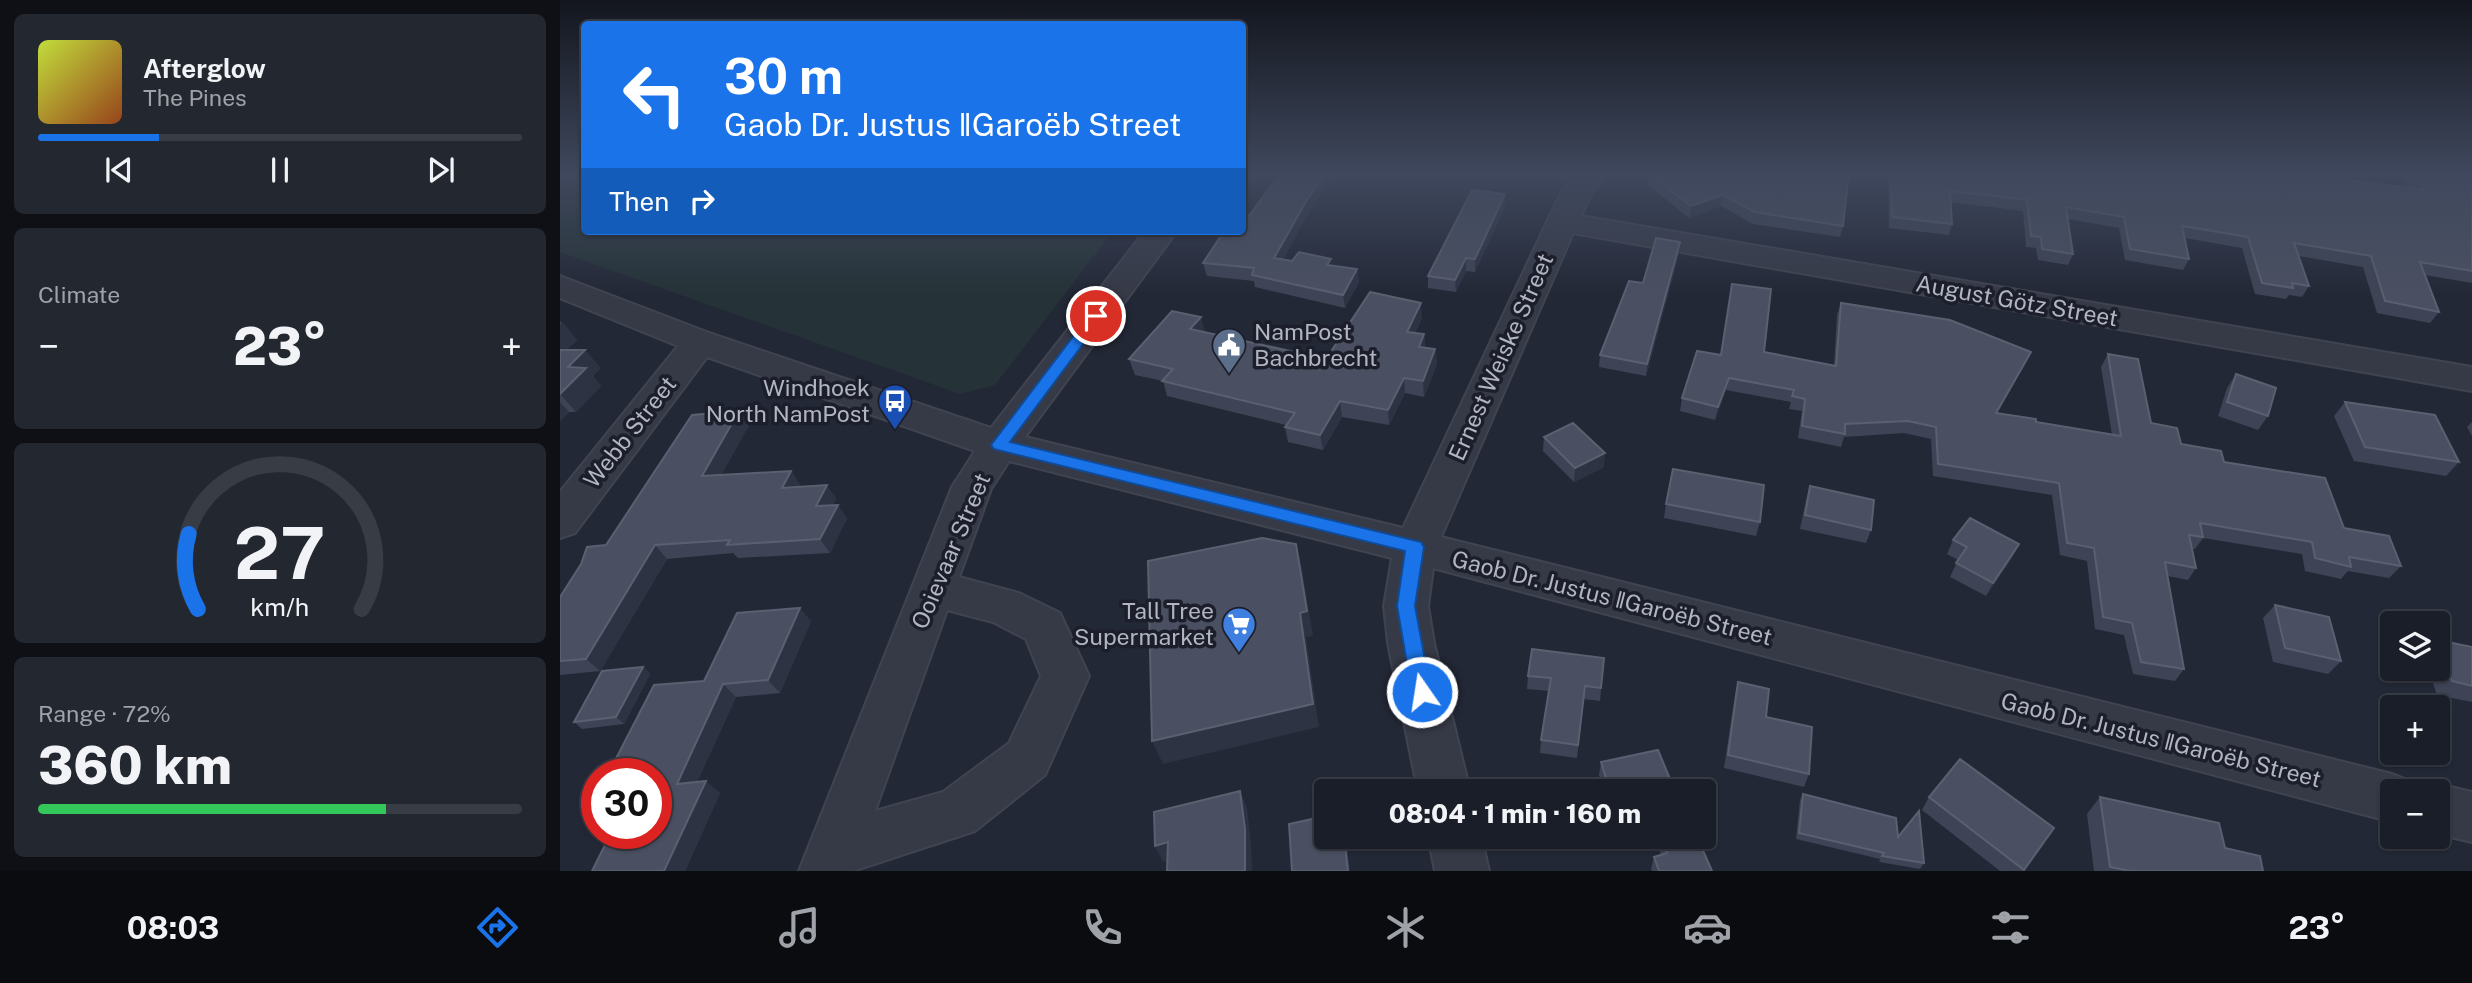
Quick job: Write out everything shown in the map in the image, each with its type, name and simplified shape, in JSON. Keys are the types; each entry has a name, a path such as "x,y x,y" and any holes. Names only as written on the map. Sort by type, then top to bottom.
{"street":[{"name":"Ernest Weiske Street","path":"1441,779 1410,643 1406,606 1415,547 1566,214"},
{"name":"August Götz Street","path":"1562,222 2472,379"},
{"name":"Ooievaar Street","path":"830,860 972,487 999,445 1158,235"},
{"name":"Gaob Dr. Justus ǁGaroëb Street","path":"560,286 700,342 999,445 1415,547 2380,795"},
{"name":"Webb Street","path":"560,522 700,342"},
{"path":"830,860 957,814 1027,759 1065,676 1044,626 1003,606 933,589"},
{"path":"2450,812 2472,817"},
{"path":"1457,849 1462,871"}],"shaded area":[{"path":"560,214 581,214 581,235 1110,235 995,385 960,394 560,252"}],"building":[{"path":"1251,214 1299,214 1274,258 1292,261 1299,252 1331,259 1327,265 1357,269 1343,295 1252,275 1254,268 1203,263 1221,235 1246,235 1246,220"},
{"path":"1460,214 1496,214 1475,259 1466,258 1455,280 1428,276"},
{"path":"1765,214 1844,214 1843,226"},
{"path":"1892,214 1951,214 1952,224 1892,217"},
{"path":"2029,214 2067,214 2073,254 2042,249 2041,237 2031,236"},
{"path":"2105,214 2472,214 2472,271 2420,262 2439,312 2385,301 2371,256 2294,243 2309,286 2292,283 2293,288 2262,283 2248,237 2182,226 2189,259 2130,249 2124,217"},
{"path":"1656,238 1680,242 1647,364 1600,355 1629,281 1643,283"},
{"path":"1732,284 1771,289 1764,352 1836,366 1841,303 1950,320 2031,352 1996,413 2036,419 2036,422 2121,436 2108,354 2138,359 2151,423 2177,428 2181,444 2221,451 2224,462 2325,478 2344,528 2389,536 2401,566 2349,557 2351,567 2315,558 2312,542 2200,523 2203,537 2189,535 2196,568 2165,562 2184,669 2141,662 2132,623 2103,617 2094,548 2067,543 2059,483 1938,464 1936,427 1908,421 1845,424 1845,434 1802,426 1805,399 1792,396 1794,390 1729,378 1718,407 1682,398 1697,351 1721,355"},
{"path":"1370,292 1421,303 1407,332 1424,334 1419,347 1435,349 1423,381 1404,378 1388,410 1340,401 1320,435 1285,427 1295,413 1162,381 1173,369 1129,359 1172,311 1201,317 1190,329 1326,359"},
{"path":"560,350 585,350 568,367 586,368 560,394"},
{"path":"2236,374 2276,388 2268,416 2227,402"},
{"path":"2345,402 2435,415 2459,462 2365,447"},
{"path":"739,411 702,476 791,471 782,488 827,485 816,506 838,505 820,539 727,545 730,540 655,545 586,659 560,661 560,597 581,564 587,547 606,545 692,415"},
{"path":"1573,423 1605,453 1575,468 1544,437"},
{"path":"1673,469 1764,485 1760,522 1666,504"},
{"path":"1810,486 1874,500 1871,530 1805,515"},
{"path":"1970,518 2019,544 1993,583 1956,563 1967,547 1953,540"},
{"path":"1262,538 1296,544 1307,611 1300,613 1313,704 1152,741 1148,561"},
{"path":"2275,605 2329,617 2341,661 2285,648"},
{"path":"800,608 768,680 723,684 677,784 706,781 664,871 592,871 603,849 672,849 672,758 616,758 654,685 704,681 737,613"},
{"path":"2450,642 2472,647 2472,686 2452,681"},
{"path":"1532,649 1604,658 1601,688 1585,686 1578,745 1541,740 1551,678 1528,676"},
{"path":"643,667 616,717 574,722 602,671"},
{"path":"1738,682 1769,689 1766,717 1812,727 1809,774 1728,755"},
{"path":"1658,750 1670,779 1606,779 1601,762"},
{"path":"1960,759 2054,828 2024,870 1929,797"},
{"path":"1240,791 1245,829 1245,871 1167,871 1168,842 1155,846 1154,812"},
{"path":"1803,794 1896,818 1898,837 1919,811 1924,863 1882,856 1884,853 1799,833"},
{"path":"2100,797 2219,823 2225,848 2260,856 2263,871 2130,871 2110,867"},
{"path":"1314,819 1314,849 1345,849 1348,871 1292,871 1289,824"},
{"path":"1666,849 1702,849 1712,871 1659,871 1654,857 1667,853"}],"place":[{"name":"NamPost Bachbrecht","path":"1229,375"},
{"name":"Windhoek North NamPost","path":"895,431"},
{"name":"Tall Tree Supermarket","path":"1239,654"}],"route":[{"path":"1096,316 999,445 1415,547 1406,606 1410,643 1422,692"}]}
